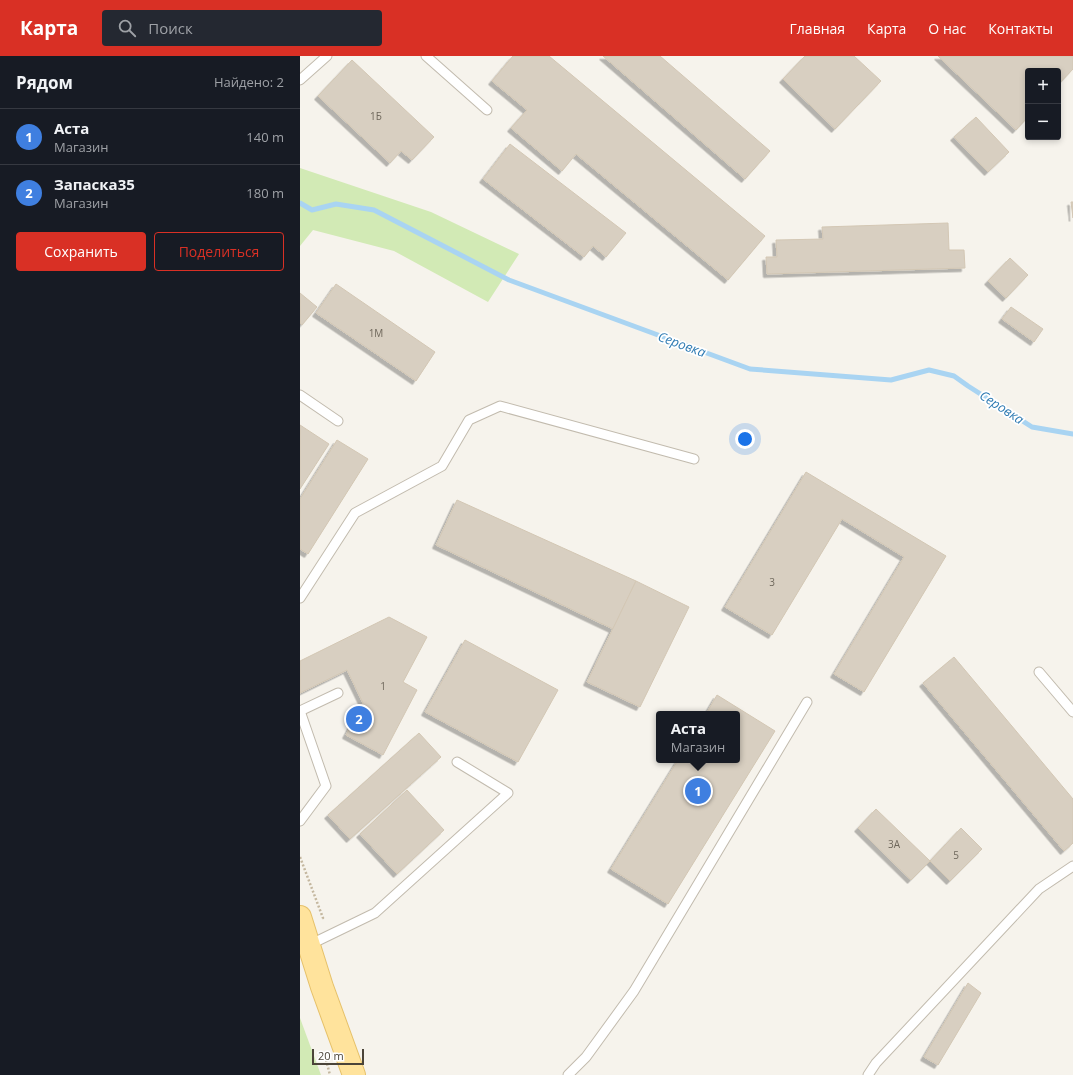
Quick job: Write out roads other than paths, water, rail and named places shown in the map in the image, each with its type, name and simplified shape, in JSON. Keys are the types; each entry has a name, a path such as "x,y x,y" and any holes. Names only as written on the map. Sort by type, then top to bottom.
{"main road":[{"path":"304,929 322,987 354,1075"}],"lane":[{"path":"300,80 327,56"},
{"path":"426,56 487,110"},
{"path":"300,395 338,421"},
{"path":"300,598 355,513 442,466 469,420 500,406 694,459"},
{"path":"1039,672 1073,712"},
{"path":"300,821 326,786 300,711 338,693"},
{"path":"568,1075 586,1057 634,991 807,702"},
{"path":"304,929 375,913 508,793 457,762"},
{"path":"868,1075 876,1063 1040,889 1073,866"}],"waterway":[{"name":"Серовка","path":"300,203 312,210 336,204 374,210 509,280 750,369 891,380 929,370 954,376 1032,427 1073,434"}],"place":[{"name":"Запаска35","path":"359,719"},
{"name":"Аста","path":"698,791"}]}
